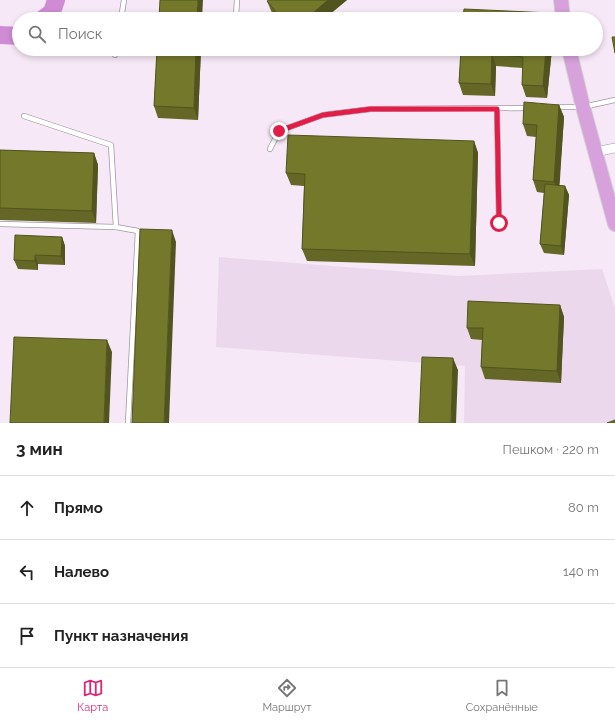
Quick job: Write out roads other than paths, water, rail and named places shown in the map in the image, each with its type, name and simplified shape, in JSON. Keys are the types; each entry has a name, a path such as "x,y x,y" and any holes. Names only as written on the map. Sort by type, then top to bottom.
{"main road":[{"path":"561,0 562,12"},
{"path":"572,56 583,107 615,224"}],"street":[{"path":"595,152 615,148"}],"lane":[{"path":"122,12 124,0"},
{"path":"236,12 237,0"},
{"path":"552,108 583,107 615,100"},
{"path":"270,150 279,131 323,115 371,109 536,108"},
{"path":"497,109 499,223"},
{"path":"24,116 111,145 116,227"},
{"path":"0,224 116,227 138,231 128,423"}],"waterway":[{"path":"52,12 56,0"},
{"path":"0,35 12,36"}]}
